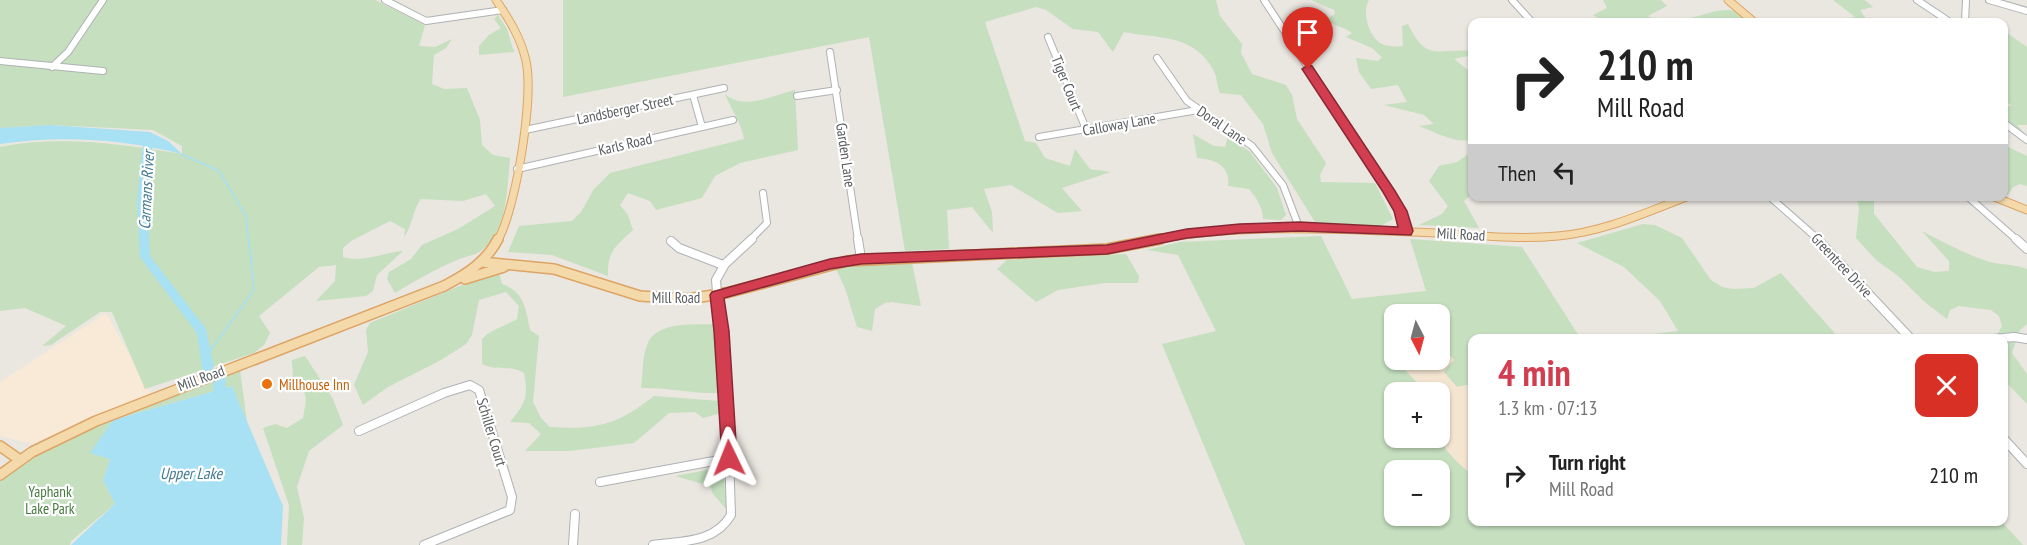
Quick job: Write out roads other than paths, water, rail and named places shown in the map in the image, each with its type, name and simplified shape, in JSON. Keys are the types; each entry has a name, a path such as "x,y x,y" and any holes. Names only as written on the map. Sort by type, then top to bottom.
{"main road":[{"path":"482,262 493,248 506,224 525,129 530,89 527,62 520,39 495,0"},
{"path":"1728,0 1749,18"},
{"name":"Mill Road","path":"0,475 20,460 66,434 153,397 449,283 482,262 520,264 561,270 640,296 679,299 717,295 830,264 861,259 1107,249 1200,232 1299,226 1519,237 1559,236 1604,228 1676,201"},
{"path":"2004,201 2027,210"},
{"path":"449,283 497,268 520,264"},
{"path":"0,446 9,450 20,460"}],"street":[{"path":"52,67 68,52 103,0"},
{"path":"384,0 426,21 503,10"},
{"path":"1264,0 1389,191 1401,211 1406,231"},
{"path":"1512,0 1528,18"},
{"path":"1917,0 1944,18"},
{"path":"1989,0 2027,11"},
{"path":"1965,18 1966,2"},
{"name":"Tiger Court","path":"1048,37 1086,129"},
{"name":"Garden Lane","path":"830,52 861,259"},
{"name":"Doral Lane","path":"1157,58 1178,90 1198,110 1221,123 1252,146 1283,185 1299,226"},
{"path":"0,62 102,71"},
{"name":"Landsberger Street","path":"525,129 724,88"},
{"path":"797,96 837,90"},
{"path":"693,95 702,127"},
{"name":"Calloway Lane","path":"1039,138 1198,110"},
{"name":"Karls Road","path":"517,169 733,120"},
{"path":"2008,126 2027,140"},
{"path":"653,545 687,543 717,533 729,521 732,508 722,331 716,280 723,265 757,237 767,223 763,193"},
{"name":"Greentree Drive","path":"1775,201 1807,228 1906,334"},
{"path":"1973,201 2027,249"},
{"path":"671,241 679,248 723,265"},
{"path":"2008,338 2027,339"},
{"name":"Schiller Court","path":"359,431 444,393 470,385 479,390 512,497 510,510 424,545"},
{"path":"2008,443 2027,464"},
{"path":"600,482 729,458"},
{"path":"573,545 575,514"}],"water":[{"path":"50,125 150,132 168,141 182,154 137,145 91,140 45,140 0,144 0,128"},
{"name":"Upper Lake","path":"232,386 283,506 281,545 71,545 115,504 103,480 110,459 90,453 113,420"}],"waterway":[{"name":"Carmans River","path":"140,141 148,141 142,201 145,257 202,332 208,368"},
{"path":"181,154 219,171 246,216 254,290 206,357"},
{"name":"Carmans River","path":"218,404 220,379"}],"place":[{"name":"Millhouse Inn","path":"267,384"}],"park label":[{"name":"Yaphank Lake Park","path":"50,500"}]}
